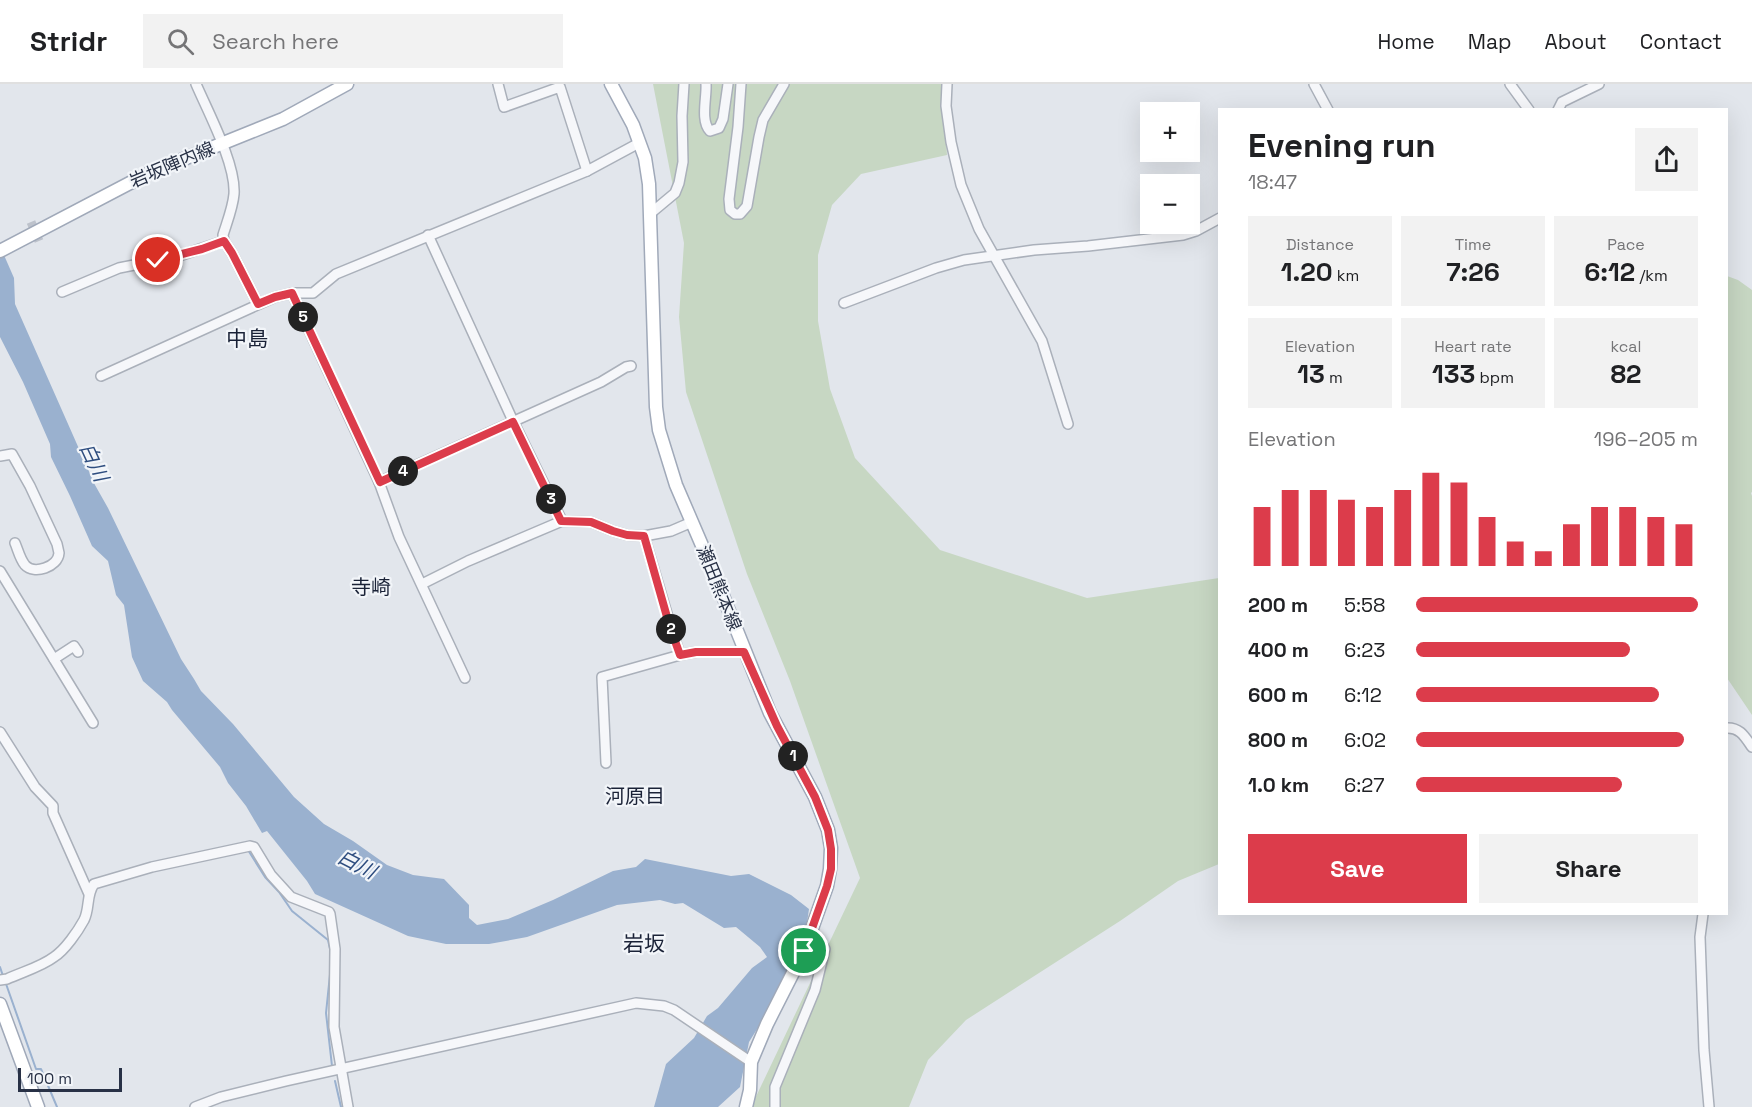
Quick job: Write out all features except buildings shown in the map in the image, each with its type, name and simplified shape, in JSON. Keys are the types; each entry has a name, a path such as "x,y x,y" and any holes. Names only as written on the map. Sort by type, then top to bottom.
{"main road":[{"name":"岩坂陣内線","path":"5,248 140,177 283,119 347,84"},
{"name":"瀬田熊本線","path":"611,84 633,125 645,158 648,175 659,430 672,476 744,652 777,726 815,797 828,830 831,849 831,869 827,886 804,951 749,1060 747,1107"},
{"path":"0,1004 38,1107"}],"street":[{"path":"196,84 231,168 234,193 223,235 224,241 258,304"},
{"path":"498,84 504,107 560,87 587,171"},
{"path":"651,213 675,193 680,183 683,162 684,84"},
{"path":"706,84 705,120 706,127 710,131 719,128 723,119 728,84"},
{"path":"741,84 729,199 730,210 735,214 740,214 747,206 764,120 784,84"},
{"path":"946,84 946,106 951,142 961,184 979,229 1042,341 1068,424"},
{"path":"1314,84 1327,108"},
{"path":"1510,84 1528,108"},
{"path":"1559,108 1562,102 1599,84"},
{"path":"101,376 275,297 313,292 336,274 587,171 639,143"},
{"path":"844,303 936,268 964,260 1183,235 1197,231 1218,219"},
{"path":"428,236 561,521"},
{"path":"62,292 119,268 179,256 224,241"},
{"path":"292,293 380,482 399,537 465,678"},
{"path":"380,482 602,382 631,366"},
{"path":"0,456 12,454 30,486 59,553 50,566 31,570 25,565 15,543"},
{"path":"422,584 468,561 561,521 591,522 627,535 644,536 671,531 692,522"},
{"path":"644,536 680,655"},
{"path":"0,571 93,723"},
{"path":"54,659 74,646 78,652"},
{"path":"606,763 602,677 696,652 744,652"},
{"path":"1728,728 1739,730 1752,747"},
{"path":"0,732 35,787 53,807 53,813 88,894 84,920 61,953 3,980"},
{"path":"88,894 94,884 99,882 152,867 238,848 254,847 271,875 291,897 330,914 335,949 334,1028 348,1107"},
{"path":"1703,915 1700,937 1704,1050 1709,1107"},
{"path":"775,1107 775,1088 815,990 825,949 811,930"},
{"path":"195,1107 221,1097 636,1003 664,1006 674,1010 749,1060"}],"green space":[{"path":"653,84 955,84 942,85 947,155 861,174 832,205 818,255 818,321 830,389 855,458 940,550 1087,598 1218,578 1218,864 1178,881 966,1020 928,1060 909,1107 751,1107 860,878 790,681 747,574 686,392 679,317 684,243"},
{"path":"1728,276 1752,290 1752,715 1728,679"}],"water":[{"name":"白川","path":"0,246 14,278 15,304 95,485 181,659 201,691 233,724 294,797 324,824 387,865 413,875 444,879 469,905 469,918 477,925 508,919 613,871 636,867 645,859 731,876 749,874 791,895 809,909 807,923 793,948 782,989 749,1042 740,1087 718,1107 654,1107 666,1064 694,1038 707,1016 718,1008 752,968 767,957 760,947 736,927 724,928 683,903 675,904 660,900 617,905 527,937 489,944 446,944 408,936 315,894 267,831 262,833 246,806 228,783 220,767 167,702 143,681 132,657 124,605 116,595 108,561 92,546 51,457 50,444 23,382 0,337"}],"waterway":[{"path":"248,850 265,877 292,911 328,940 331,953"},
{"path":"331,965 326,1013 332,1066"},
{"path":"0,967 3,976"},
{"path":"5,981 36,1069 41,1069 57,1107"},
{"path":"335,1081 341,1107"}],"tunnel":[{"path":"31,222 39,241"}],"district":[{"name":"中島","path":"247,339"},
{"name":"寺崎","path":"371,587"},
{"name":"河原目","path":"635,796"},
{"name":"岩坂","path":"644,944"}],"route":[{"path":"158,260 179,256 224,241 258,304 292,293 380,482 513,422 561,521 591,522 627,535 644,536 680,655 696,652 744,652 770,713 815,797 828,830 831,869 804,951"}]}
